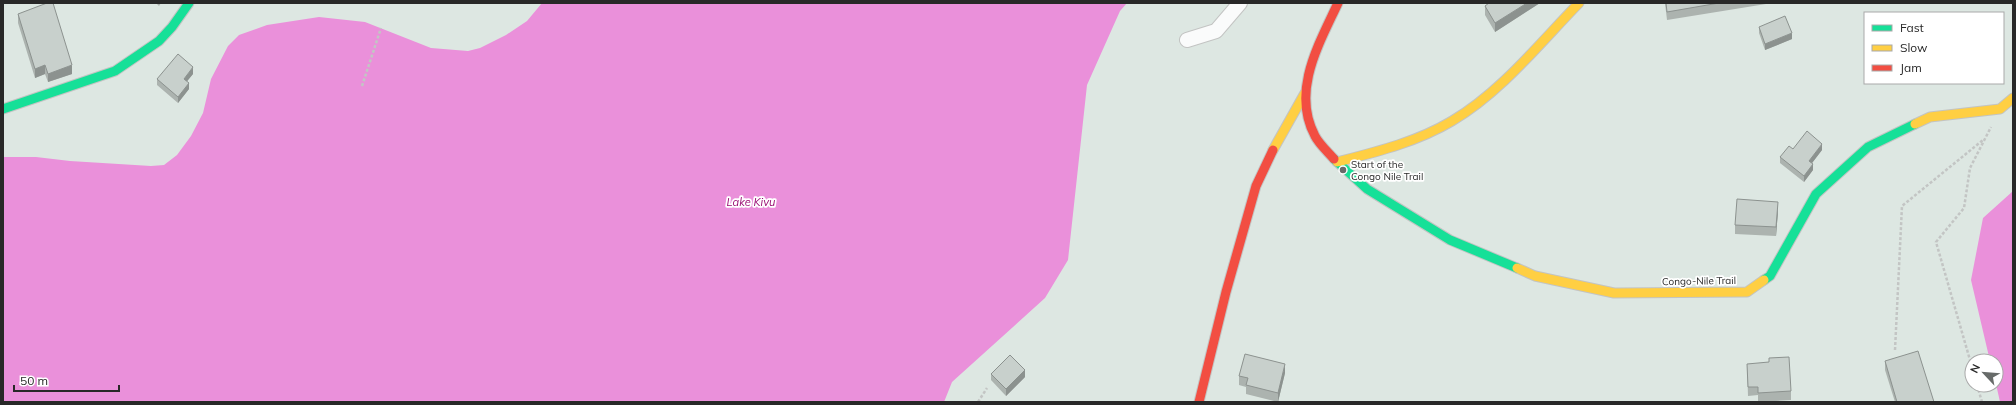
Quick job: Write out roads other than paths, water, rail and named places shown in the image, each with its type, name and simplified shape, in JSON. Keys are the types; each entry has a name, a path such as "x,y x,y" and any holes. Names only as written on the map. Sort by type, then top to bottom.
{"main road":[{"path":"3,109 116,71 159,41 172,27 190,3"},
{"path":"1199,402 1226,292 1256,186 1270,156 1305,93 1313,58 1338,3"},
{"path":"1337,162 1425,135 1464,114 1493,91 1579,3"},
{"name":"Congo-Nile Trail","path":"1305,93 1308,119 1315,137 1337,162 1367,189 1450,240 1535,276 1614,293 1747,292 1770,276 1816,194 1868,146 1930,117 2000,109 2013,98"}],"street":[{"path":"1187,40 1216,31 1240,3"}],"water":[{"name":"Lake Kivu","path":"542,3 1127,3 1120,11 1087,85 1068,260 1045,298 952,382 944,402 3,402 3,157 36,157 70,161 151,166 164,165 177,155 191,136 203,113 211,79 228,46 239,35 267,25 319,17 365,22 431,48 468,51 480,48 506,35 527,21"},
{"path":"2013,191 2013,402 2000,402 1998,393 2004,393 2004,353 1988,353 1971,280 1983,218"}],"place":[{"name":"Start of the Congo Nile Trail","path":"1343,170"}]}
